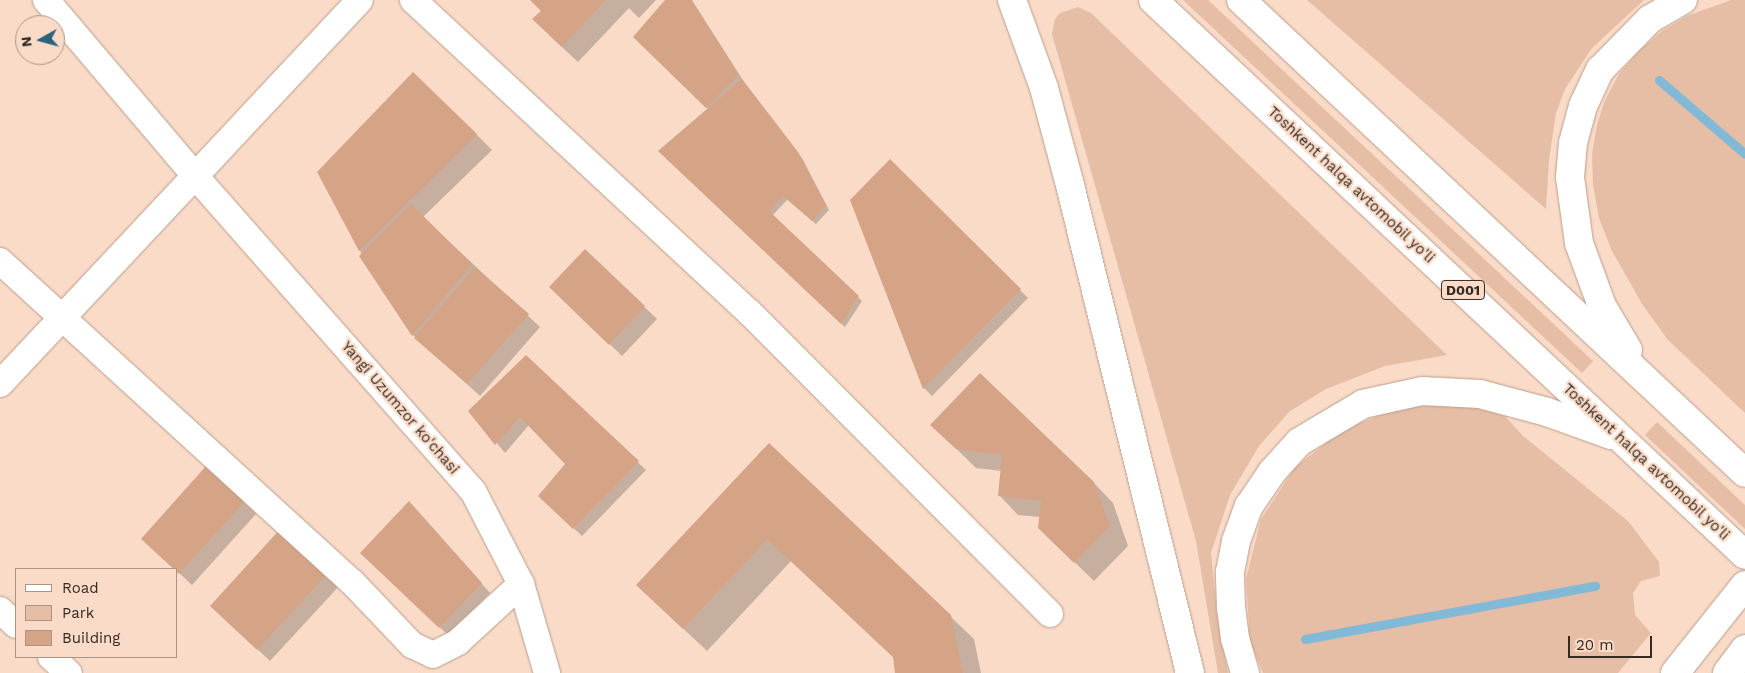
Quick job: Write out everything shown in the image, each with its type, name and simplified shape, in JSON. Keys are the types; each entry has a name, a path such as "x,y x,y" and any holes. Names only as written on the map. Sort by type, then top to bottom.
{"main road":[{"path":"1012,0 1044,88 1069,181 1190,673"},
{"name":"Toshkent halqa avtomobil yo'li","path":"1153,0 1745,555"},
{"path":"1240,0 1745,472"},
{"path":"1658,392 1618,336 1598,298 1579,243 1570,177 1573,143 1583,106 1600,70 1650,19 1683,0"},
{"path":"1245,673 1235,639 1231,607 1230,572 1236,541 1249,506 1272,472 1299,442 1330,422 1363,404 1392,396 1451,391 1480,394 1547,412 1622,439"},
{"path":"1681,667 1745,586"},
{"path":"1727,673 1745,649"}],"street":[{"name":"Yangi Uzumzor ko'chasi","path":"46,0 196,176 473,491 520,584 547,673"},
{"path":"0,384 360,0"},
{"path":"413,0 750,314 1050,614"},
{"path":"0,261 60,318 352,582 412,645 433,655 458,642 520,584"},
{"path":"0,610 15,624"},
{"path":"52,658 69,673"}],"green space":[{"path":"1183,0 1208,0 1593,361 1582,373"},
{"path":"1307,0 1644,0 1592,48 1565,89 1556,113 1549,160 1546,209"},
{"path":"1731,0 1745,0 1745,413 1668,340 1642,304 1611,249 1599,218 1593,185 1592,154 1597,125 1605,100 1619,74 1639,51 1662,31 1687,16"},
{"path":"1078,7 1091,13 1447,355 1385,366 1326,389 1290,411 1259,446 1230,495 1211,553 1217,614 1228,673 1218,673 1196,541 1052,34 1055,19 1060,13"},
{"path":"1464,405 1505,416 1523,436 1628,521 1659,562 1660,576 1641,581 1633,593 1635,615 1651,633 1618,673 1263,673 1250,642 1246,579 1261,519 1295,467 1344,429 1402,407"},
{"path":"1657,422 1745,505 1745,529 1645,435"}],"building":[{"path":"530,0 606,0 562,47 532,19 541,11"},
{"path":"665,0 691,0 739,75 706,108 633,37"},
{"path":"413,72 477,134 359,251 317,172"},
{"path":"742,79 798,152 826,205 812,221 783,196 769,211 859,296 841,324 658,151"},
{"path":"890,159 1021,289 923,389 850,200"},
{"path":"411,204 472,264 412,336 359,256"},
{"path":"585,249 645,306 609,345 549,287"},
{"path":"475,267 529,314 467,384 414,338"},
{"path":"526,355 639,461 573,529 538,496 565,464 520,417 495,445 468,411"},
{"path":"980,373 1094,482 1110,526 1074,563 1038,528 1041,501 998,496 1002,455 956,449 930,425"},
{"path":"769,443 951,615 963,673 895,673 893,657 767,539 683,629 636,585"},
{"path":"206,466 245,501 179,574 178,568 172,568 141,539"},
{"path":"409,501 482,583 439,628 360,553"},
{"path":"282,527 330,571 257,650 210,606"}],"waterway":[{"path":"1659,80 1745,154"},
{"path":"1305,639 1595,586"}]}
